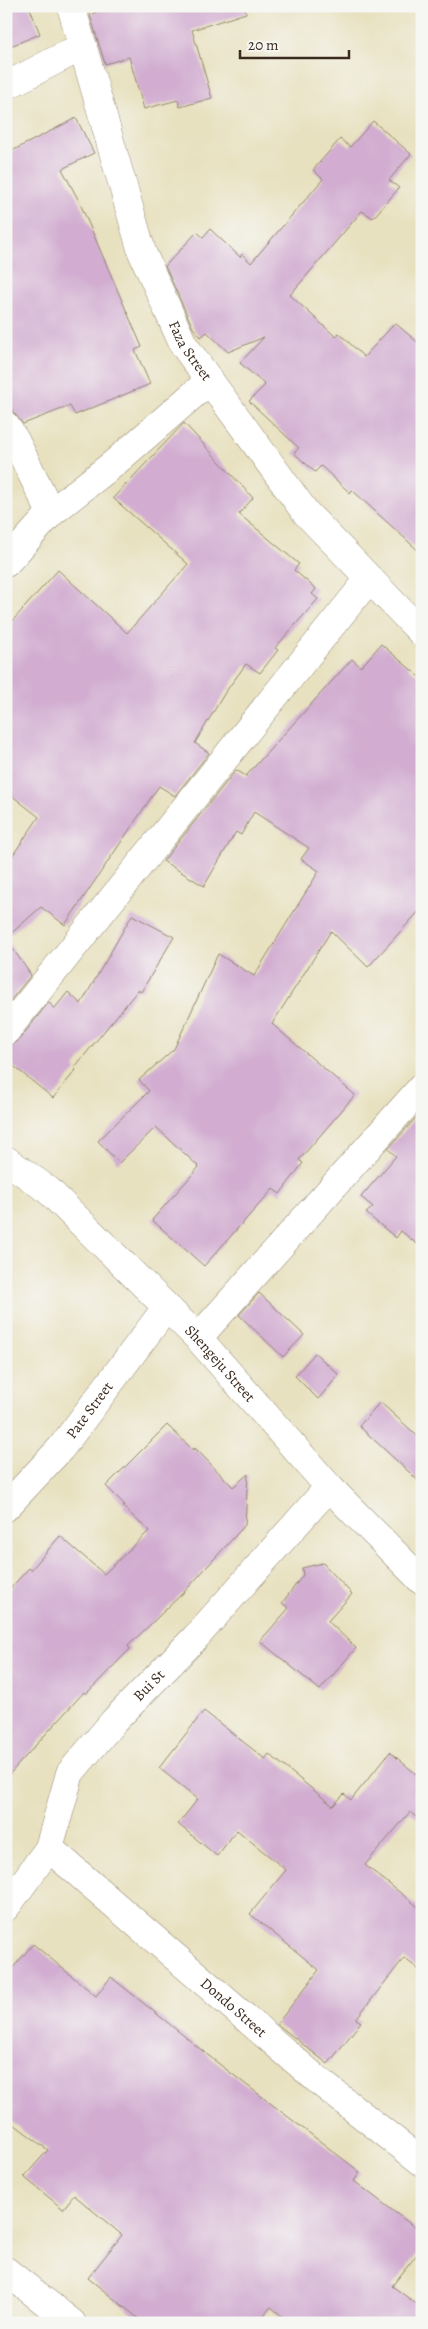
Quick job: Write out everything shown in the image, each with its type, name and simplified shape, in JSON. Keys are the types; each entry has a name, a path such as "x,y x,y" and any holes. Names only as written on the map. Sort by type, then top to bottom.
{"street":[{"name":"Faza Street","path":"71,6 142,252 183,344 306,513 422,633"},
{"path":"6,86 83,46"},
{"path":"6,563 50,513 112,464 209,381"},
{"path":"6,426 15,440 50,513"},
{"path":"6,1031 370,580"},
{"path":"198,1338 422,1087"},
{"name":"Shengeju Street","path":"6,1160 48,1190 198,1338 329,1487 422,1581"},
{"name":"Pate Street","path":"6,1506 61,1448 166,1308"},
{"name":"Bui St","path":"6,1907 49,1848 70,1773 114,1722 195,1638 329,1487"},
{"name":"Dondo Street","path":"49,1848 320,2082 422,2162"},
{"path":"6,2271 72,2323"}],"building":[{"path":"6,6 29,6 40,34 6,48"},
{"path":"109,6 245,6 246,13 192,30 212,98 180,107 178,100 144,109 129,57 105,64 90,15"},
{"path":"76,118 94,153 62,169 79,201 142,347 135,350 150,384 75,415 70,406 23,424 13,412 6,395 6,154"},
{"path":"373,121 411,154 389,180 399,188 373,218 362,211 290,295 336,337 339,333 364,357 395,323 422,346 422,554 352,490 350,493 321,466 315,472 294,453 299,448 249,401 265,385 240,363 264,337 228,352 207,332 201,337 193,328 165,266 197,232 203,237 210,229 240,257 242,254 251,263 323,179 313,170 340,139 350,147"},
{"path":"184,423 253,498 239,514 299,564 294,570 316,589 312,594 318,599 275,648 278,650 260,673 246,664 224,694 195,743 209,753 175,796 159,786 65,925 41,907 6,938 6,865 39,817 6,791 6,628 58,570 127,633 188,564 113,498"},
{"path":"381,644 422,679 422,908 368,967 331,931 272,1024 355,1095 299,1160 303,1163 280,1194 273,1189 204,1266 152,1220 199,1167 156,1127 119,1163 98,1141 149,1091 139,1080 174,1049 218,954 254,976 319,871 301,859 309,848 254,812 241,835 236,832 204,886 163,861 236,770 246,776 352,659 361,667"},
{"path":"132,915 174,937 141,992 138,990 74,1068 76,1070 53,1098 6,1060 6,1046 18,1041 49,1002 54,1009 68,992 81,1004"},
{"path":"6,939 31,975 6,1006"},
{"path":"422,1111 422,1248 401,1231 396,1238 366,1213 373,1207 361,1197 396,1156 388,1149"},
{"path":"259,1293 304,1335 283,1357 239,1315"},
{"path":"315,1353 339,1375 318,1399 295,1376"},
{"path":"380,1402 422,1440 422,1484 359,1426"},
{"path":"167,1425 193,1450 195,1448 233,1487 248,1474 245,1525 186,1590 128,1646 130,1649 86,1694 84,1692 6,1778 6,1593 29,1568 31,1570 60,1536 104,1574 149,1531 123,1507 125,1505 106,1486"},
{"path":"323,1563 352,1594 328,1621 356,1648 320,1690 260,1641 289,1608 282,1603 303,1575 302,1568"},
{"path":"204,1711 265,1759 269,1754 333,1806 344,1794 351,1800 390,1752 422,1779 422,1822 410,1812 365,1865 422,1910 422,1972 404,1958 356,2019 361,2022 328,2064 277,2024 319,1970 250,1914 286,1870 237,1830 217,1856 178,1824 198,1799 159,1768"},
{"path":"33,1944 96,1996 111,1977 214,2060 360,2172 354,2181 422,2233 422,2248 392,2286 422,2308 422,2323 290,2323 271,2307 257,2323 144,2323 88,2278 122,2235 74,2195 63,2209 24,2177 48,2150 6,2118 6,1976"}]}
